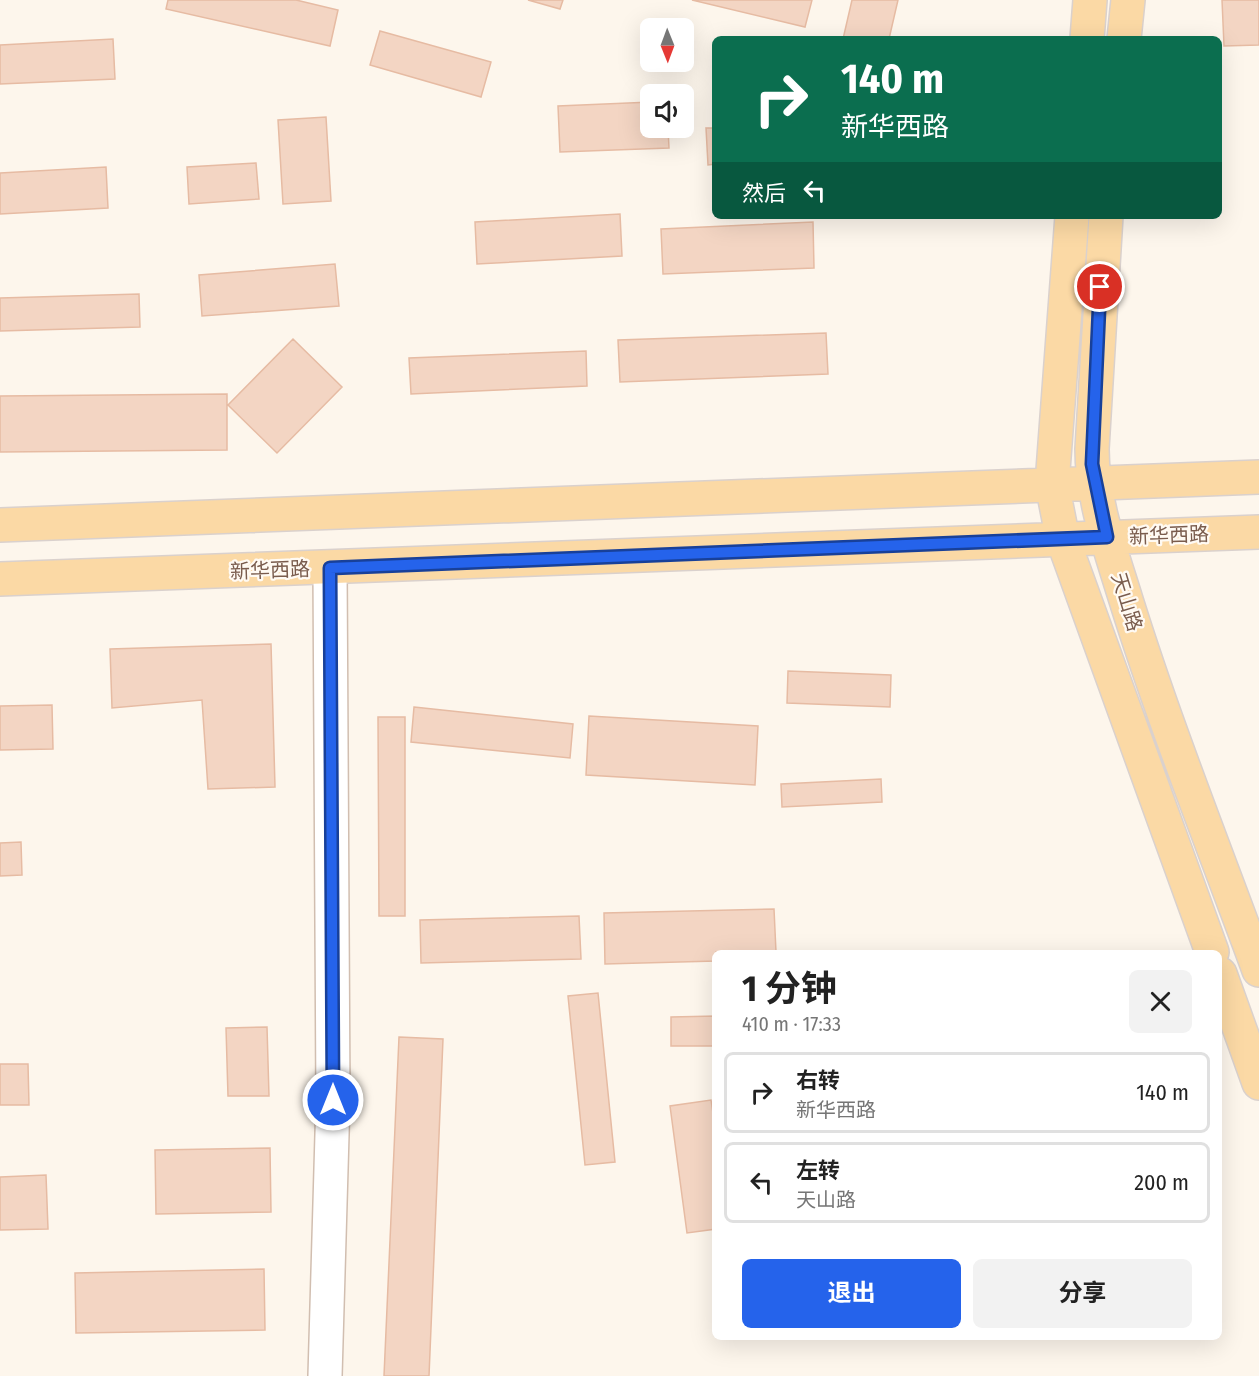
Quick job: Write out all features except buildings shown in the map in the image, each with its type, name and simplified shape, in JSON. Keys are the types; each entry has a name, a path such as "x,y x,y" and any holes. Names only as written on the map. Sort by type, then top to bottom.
{"main road":[{"path":"1087,36 1090,0"},
{"path":"1124,36 1128,0"},
{"name":"天山路","path":"1072,219 1052,484 1063,540 1211,950"},
{"name":"天山路","path":"1106,219 1092,449 1095,483 1107,537 1138,639 1259,970"},
{"path":"0,525 1259,477"},
{"name":"新华西路","path":"0,579 1259,532"},
{"path":"1222,980 1259,1083"}],"street":[{"path":"325,1376 333,1100 330,568"}],"route":[{"path":"333,1100 330,568 1107,537 1092,464 1100,287"}]}
